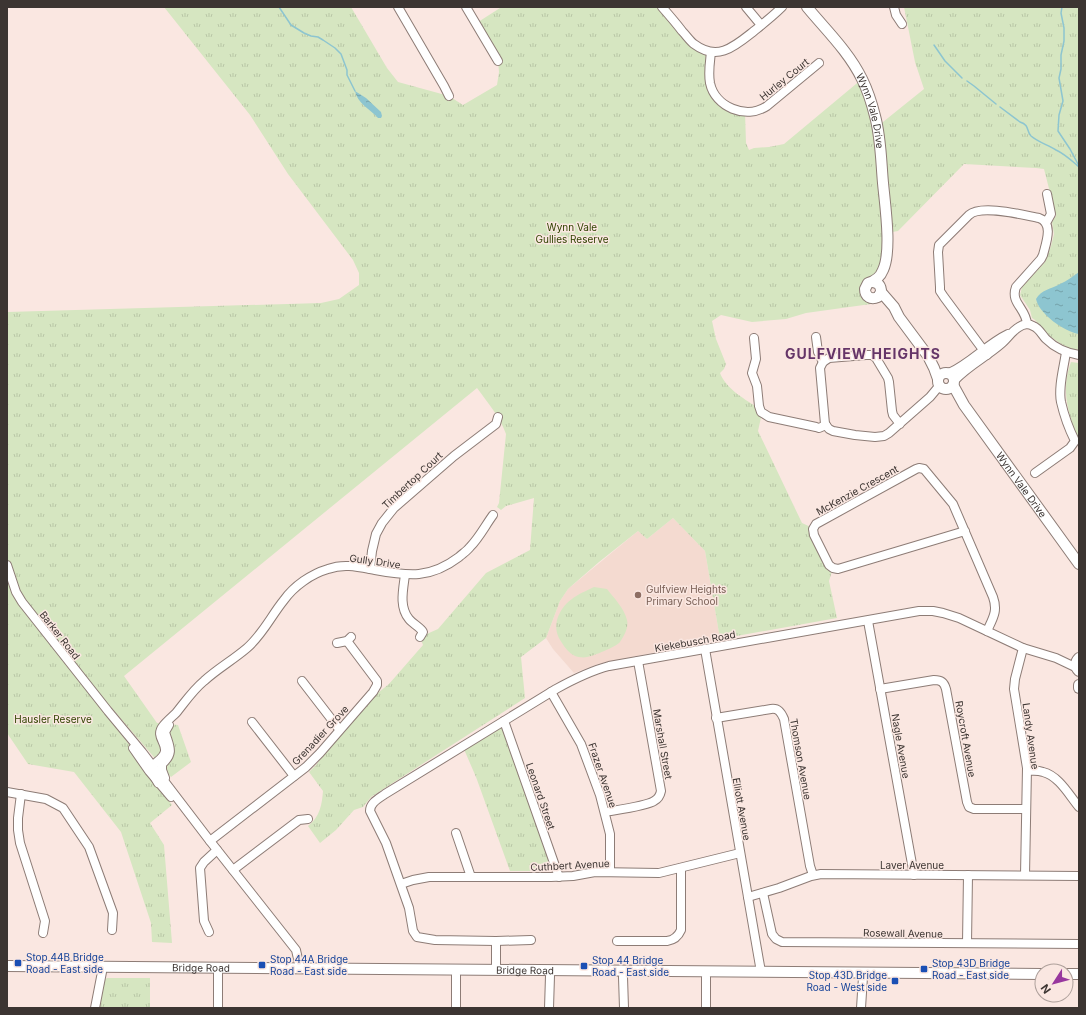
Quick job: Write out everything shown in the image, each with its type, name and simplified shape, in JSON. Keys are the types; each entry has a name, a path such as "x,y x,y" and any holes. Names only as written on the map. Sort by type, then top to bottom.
{"main road":[{"name":"Wynn Vale Drive","path":"807,7 851,61 862,79 875,116 879,136 887,233 891,249 890,268 878,290 928,356 938,366 946,382 1079,564"},
{"name":"Bridge Road","path":"7,966 103,969 762,974 1034,978"},
{"name":"Bridge Road","path":"7,972 103,969"},
{"name":"Bridge Road","path":"456,972 496,970 550,973"},
{"name":"Bridge Road","path":"862,975 1034,974"}],"street":[{"path":"398,7 449,96"},
{"path":"466,7 498,61"},
{"path":"662,7 694,44 710,52 731,49 782,7"},
{"path":"746,7 761,25"},
{"path":"774,15 788,7"},
{"path":"894,7 896,15 902,24"},
{"name":"Hurley Court","path":"710,52 709,73 713,90 720,100 730,107 745,112 757,111 767,106 819,63"},
{"path":"1046,222 1051,214 1047,194"},
{"path":"985,352 940,291 939,245 969,215 975,211 991,210 1039,218 1046,222 1048,231 1043,255 1016,287 1014,292 1014,297 1025,314 1027,324"},
{"path":"816,336 818,352 822,362 820,368 824,420 826,425 833,431 860,436 880,436 888,434 930,397 959,368 1002,343 1012,332 1027,324 1035,326 1052,344 1066,352 1079,355"},
{"path":"754,338 756,359 752,373 757,386 761,412 769,417 819,428 826,425"},
{"path":"1035,473 1070,448 1075,441 1070,431 1061,401 1061,384 1066,352"},
{"path":"822,362 829,358 866,355 872,355 876,358 888,378 893,415 900,424"},
{"name":"Timbertop Court","path":"370,569 372,550 376,534 382,522 394,508 454,456 499,423"},
{"name":"McKenzie Crescent","path":"965,531 838,569 829,565 814,535 813,529 816,524 916,469 922,468 953,504 965,531 996,604 995,614 987,632"},
{"name":"Gully Drive","path":"152,765 164,756 165,748 160,733 162,727 199,685 247,648 261,633 284,600 293,590 317,573 340,566 354,566 405,575 422,574 439,569 452,562 470,548 493,515"},
{"name":"Barker Road","path":"7,565 16,592 22,602 167,784 296,950 301,971"},
{"path":"405,575 402,598 404,608 408,618 422,630 423,632 420,637"},
{"name":"Kiekebusch Road","path":"401,884 384,839 370,811 373,803 384,794 551,692 570,681 595,670 919,611 933,611 959,618 1023,648 1056,658 1078,667"},
{"name":"Nagle Avenue","path":"868,621 914,875"},
{"name":"Grenadier Grove","path":"210,841 306,767 373,692 377,685 377,681 349,639 337,643"},
{"name":"Landy Avenue","path":"1023,648 1015,678 1014,689 1027,771 1025,875"},
{"name":"Elliott Avenue","path":"705,649 762,974"},
{"name":"Marshall Street","path":"605,812 651,803 660,796 660,785 638,661"},
{"name":"Roycroft Avenue","path":"880,689 934,680 942,681 945,684 968,805 974,809 1026,809"},
{"path":"302,681 339,729"},
{"name":"Frazer Avenue","path":"551,692 581,744 600,794 610,834 610,872"},
{"name":"Thomson Avenue","path":"716,718 771,709 779,710 782,713 810,866 813,875"},
{"name":"Barker Road","path":"108,711 158,783 210,841"},
{"name":"Gully Drive","path":"167,784 162,770 162,764 166,761 171,751 166,732 172,717"},
{"name":"Leonard Street","path":"504,721 559,877"},
{"path":"252,722 294,776"},
{"path":"152,765 150,769 158,783"},
{"path":"1027,771 1041,771 1053,777 1079,807"},
{"path":"7,792 46,799 62,808 89,847 113,914 112,930"},
{"path":"21,794 18,818 20,843 45,921 43,933"},
{"path":"233,870 299,820 308,819"},
{"path":"456,834 471,877"},
{"path":"209,932 204,921 200,868 204,862 217,850"},
{"name":"Cuthbert Avenue","path":"401,884 429,877 559,877 595,872 659,872 682,868 740,853"},
{"path":"617,941 667,941 677,937 681,930 682,868"},
{"name":"Laver Avenue","path":"748,897 813,875 821,874 1079,876"},
{"path":"967,943 968,875"},
{"path":"401,884 409,908 413,931 417,937 429,939 496,941 531,940"},
{"name":"Rosewall Avenue","path":"763,892 772,934 776,939 782,942 1079,944"},
{"path":"496,941 496,970"},
{"path":"95,1008 103,969"},
{"path":"218,970 218,1008"},
{"path":"456,972 456,1008"},
{"path":"550,973 550,1008"},
{"path":"624,974 624,1008"},
{"path":"706,974 706,1008"},
{"path":"860,1008 862,975"}],"shaded area":[{"name":"Gulfview Heights Primary School","path":"673,518 705,551 720,639 598,664 574,673 553,649 546,638 560,601 568,589 638,531 647,539"}],"green space":[{"name":"Wynn Vale Gullies Reserve","path":"164,7 351,7 387,68 398,82 449,96 463,105 497,85 499,72 498,61 475,24 500,7 662,7 689,38 711,52 709,73 716,95 745,112 746,143 749,150 784,144 862,79 878,126 924,89 915,62 904,7 1079,7 1079,350 1070,349 1047,334 1032,318 1030,310 1020,295 1022,287 1045,262 1054,234 1052,222 1056,216 1044,169 1036,168 964,164 898,231 887,233 885,266 868,284 873,303 871,304 806,313 786,319 752,322 721,315 712,321 716,339 726,364 720,373 732,389 760,409 762,413 758,431 802,523 813,528 833,568 829,581 837,618 720,639 705,551 673,518 647,539 638,531 568,589 560,601 546,638 521,657 525,698 371,797 363,807 354,810 336,830 320,843 308,826 318,814 323,791 309,772 317,764 326,750 379,692 389,684 423,645 420,637 438,629 486,573 530,550 534,498 506,506 501,510 497,507 499,503 506,434 497,416 477,388 124,676 157,723 178,725 191,762 171,777 36,620 149,771 172,805 150,823 164,845 172,943 152,942 151,923 121,832 74,772 28,764 7,733 7,312 321,303 339,299 359,285 359,273 353,260 288,174 250,115"},
{"path":"1071,362 1079,363 1079,443 1069,413 1066,393 1066,383"},
{"path":"594,587 607,589 616,600 626,616 627,628 618,644 590,656 577,657 564,647 556,629 556,623 563,608 571,599"},
{"path":"504,721 557,871 510,871 476,777 463,747"},
{"path":"107,978 150,978 150,1008 99,1008 104,980"}],"water":[{"path":"355,91 366,98 381,112 381,118 378,118 358,99"},
{"path":"1079,272 1079,334 1067,330 1053,321 1042,311 1036,299 1043,292"}],"waterway":[{"path":"279,7 291,25 304,33 318,37 335,48 341,54 347,70 347,75 355,91"},
{"path":"1062,7 1061,13 1064,28 1064,41 1059,78 1063,101 1059,115 1058,131 1079,166"},
{"path":"934,45 945,61 962,78"},
{"path":"967,81 996,104"},
{"path":"1000,107 1027,126 1031,136 1053,148 1079,167"}],"place":[{"name":"Gulfview Heights Primary School","path":"638,595"},
{"name":"Stop 44B Bridge Road - East side","path":"18,963"},
{"name":"Stop 44A Bridge Road - East side","path":"262,965"},
{"name":"Stop 44 Bridge Road - East side","path":"584,966"},
{"name":"Stop 43D Bridge Road - East side","path":"924,969"},
{"name":"Stop 43D Bridge Road - West side","path":"895,981"}],"district":[{"name":"GULFVIEW HEIGHTS","path":"863,354"}],"park label":[{"name":"Hausler Reserve","path":"53,719"}]}
